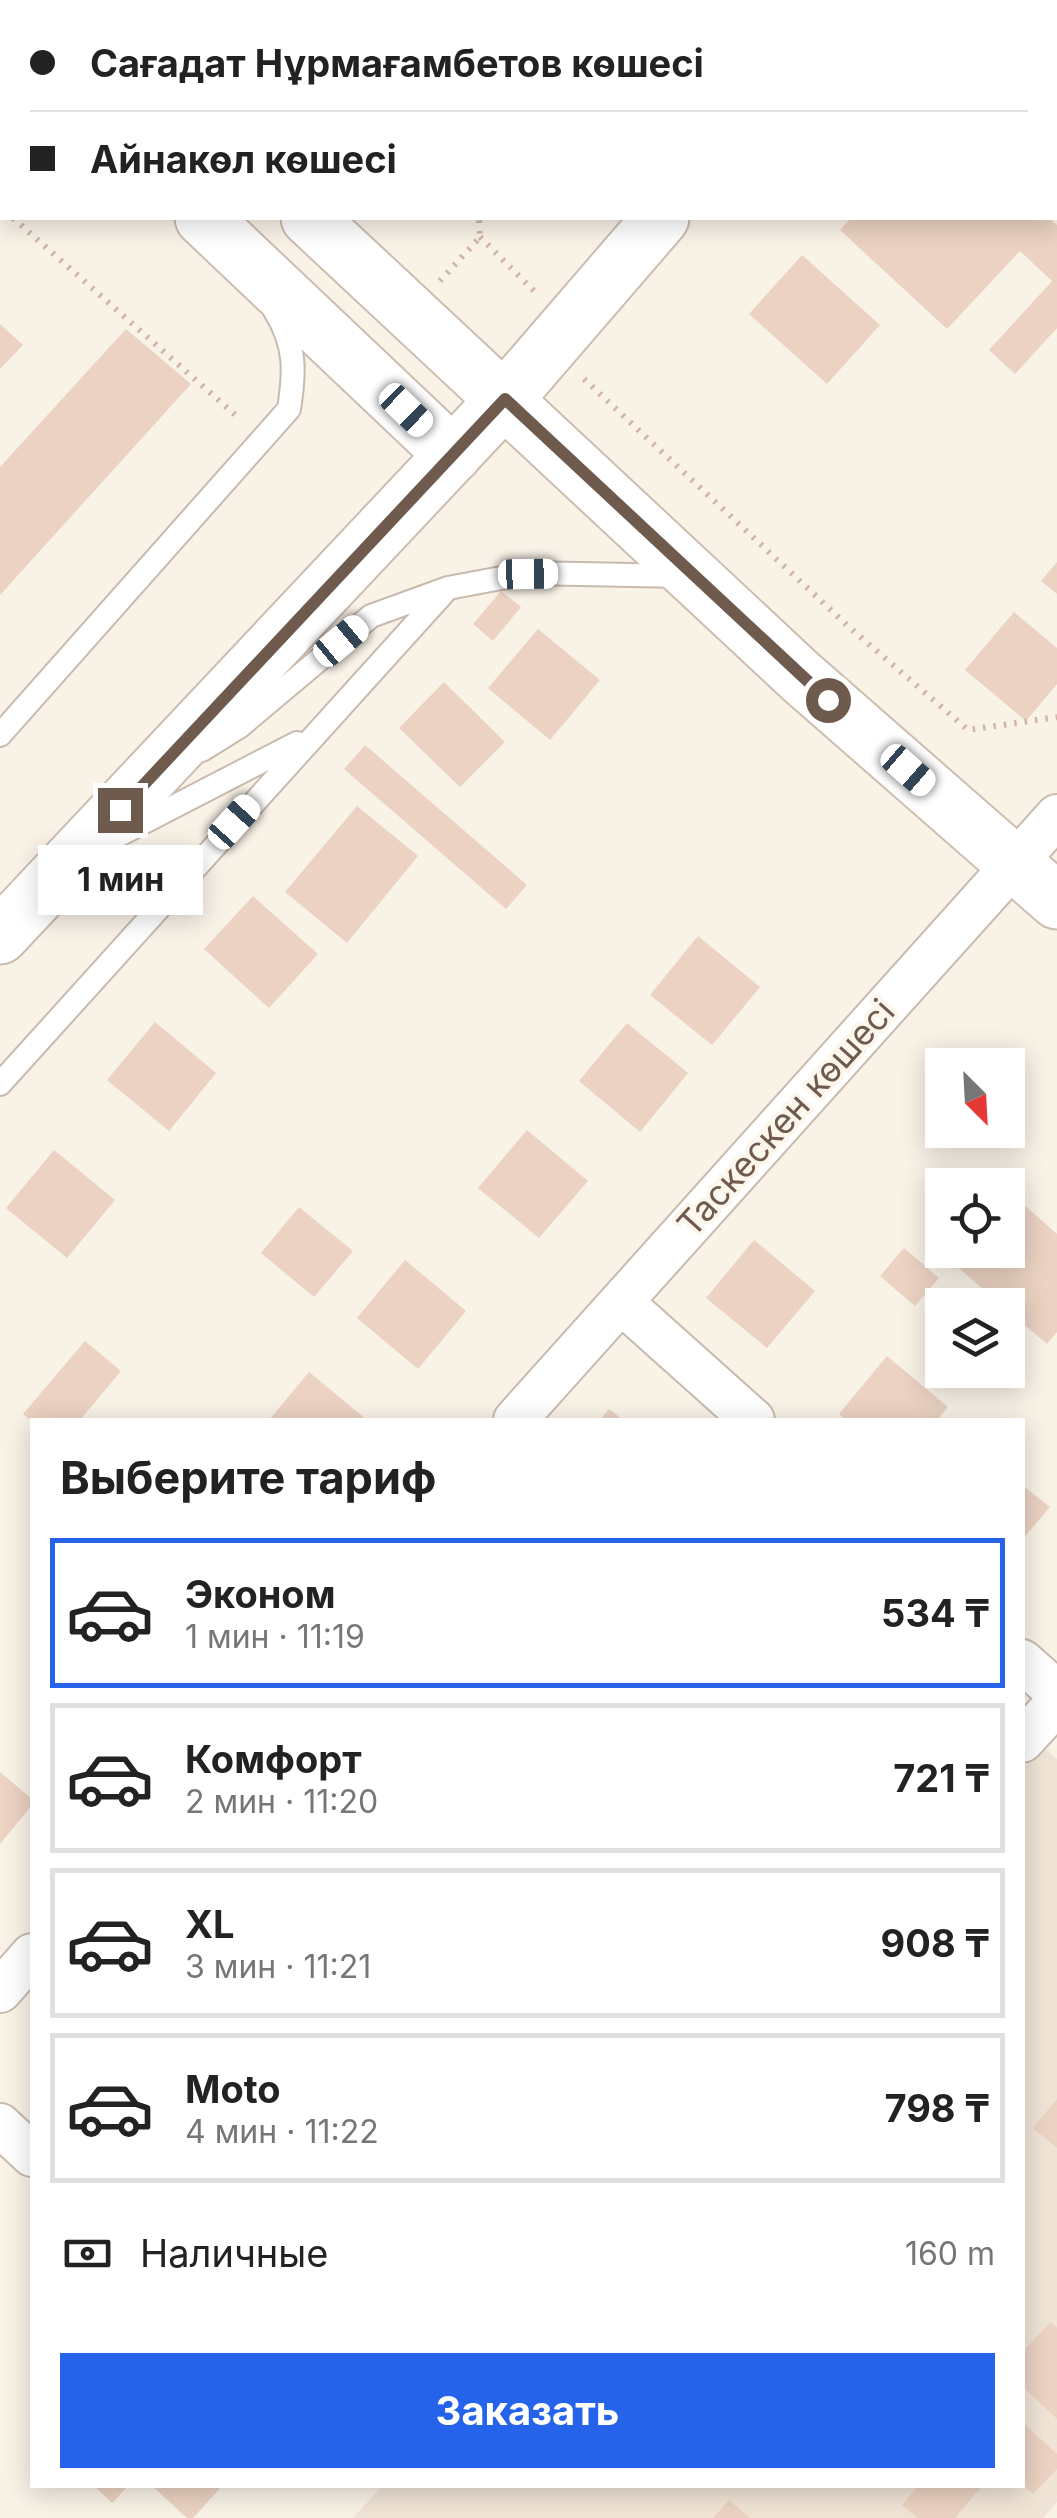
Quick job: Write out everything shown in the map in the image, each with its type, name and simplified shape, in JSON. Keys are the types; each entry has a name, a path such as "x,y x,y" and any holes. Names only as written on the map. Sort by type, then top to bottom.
{"street":[{"path":"205,220 452,455"},
{"path":"311,220 801,677 1057,901"},
{"path":"0,936 505,399 658,220"},
{"name":"Таскескен көшесі","path":"517,1418 1057,816"},
{"path":"621,1302 751,1418"},
{"path":"1025,1665 1057,1692"},
{"path":"1025,1737 1057,1702"},
{"path":"0,1991 30,1957"},
{"path":"0,2125 30,2153"}],"lane":[{"path":"0,735 288,409 295,372 292,342 277,313 175,220"},
{"path":"147,783 239,727 371,616 448,588 528,574 694,577"},
{"path":"0,1084 448,588"},
{"path":"65,864 312,735"}],"path":[{"path":"15,220 264,440"},
{"path":"480,236 567,324 582,377 848,627 968,730 1057,717"}],"shaded area":[{"path":"1043,1746 1057,1759 1057,2502 1043,2518 353,2518 380,2488 1025,2488 1025,1766"}],"building":[{"path":"849,220 1051,220 1057,225 1057,328 1015,374 989,350 1052,281 1020,251 947,329 840,230"},
{"path":"802,255 880,325 827,384 749,314"},
{"path":"0,324 23,345 0,369"},
{"path":"126,329 191,384 0,595 0,467"},
{"path":"1057,562 1057,594 1041,581"},
{"path":"501,591 521,607 493,641 473,624"},
{"path":"1014,612 1057,648 1057,684 1026,721 965,670"},
{"path":"538,629 600,680 550,740 488,688"},
{"path":"444,682 505,742 460,787 399,728"},
{"path":"365,745 527,885 506,909 344,769"},
{"path":"357,806 418,856 347,943 285,892"},
{"path":"253,896 318,954 269,1008 204,949"},
{"path":"698,936 760,987 712,1045 650,995"},
{"path":"155,1022 216,1073 169,1131 107,1080"},
{"path":"627,1023 688,1073 640,1132 579,1081"},
{"path":"527,1130 588,1181 539,1238 478,1188"},
{"path":"54,1150 115,1200 67,1258 6,1208"},
{"path":"1025,1206 1057,1234 1057,1332 1047,1344 1025,1325 1025,1288 982,1288 959,1268 1025,1268"},
{"path":"299,1207 353,1251 314,1297 261,1253"},
{"path":"754,1240 815,1291 767,1348 706,1298"},
{"path":"904,1248 939,1278 930,1288 925,1288 925,1294 915,1306 880,1276"},
{"path":"405,1260 466,1311 418,1369 357,1318"},
{"path":"85,1341 121,1371 82,1418 30,1419 23,1414"},
{"path":"887,1356 948,1407 939,1418 844,1418 839,1414"},
{"path":"309,1372 365,1418 271,1418"},
{"path":"609,1409 620,1418 602,1418"},
{"path":"1025,1487 1050,1507 1025,1536"},
{"path":"0,1772 30,1797 30,1807 0,1844"},
{"path":"1057,2099 1057,2148 1033,2128"},
{"path":"1051,2322 1057,2328 1057,2419 1025,2389 1025,2349"},
{"path":"1025,2425 1057,2454 1057,2469 1033,2494 1025,2487"},
{"path":"96,2488 126,2488 112,2503"},
{"path":"154,2488 220,2488 193,2518 187,2518"},
{"path":"916,2488 980,2488 955,2518 918,2518 902,2505"},
{"path":"729,2500 750,2518 713,2518"}],"route":[{"path":"120,810 505,399 828,700"}]}
